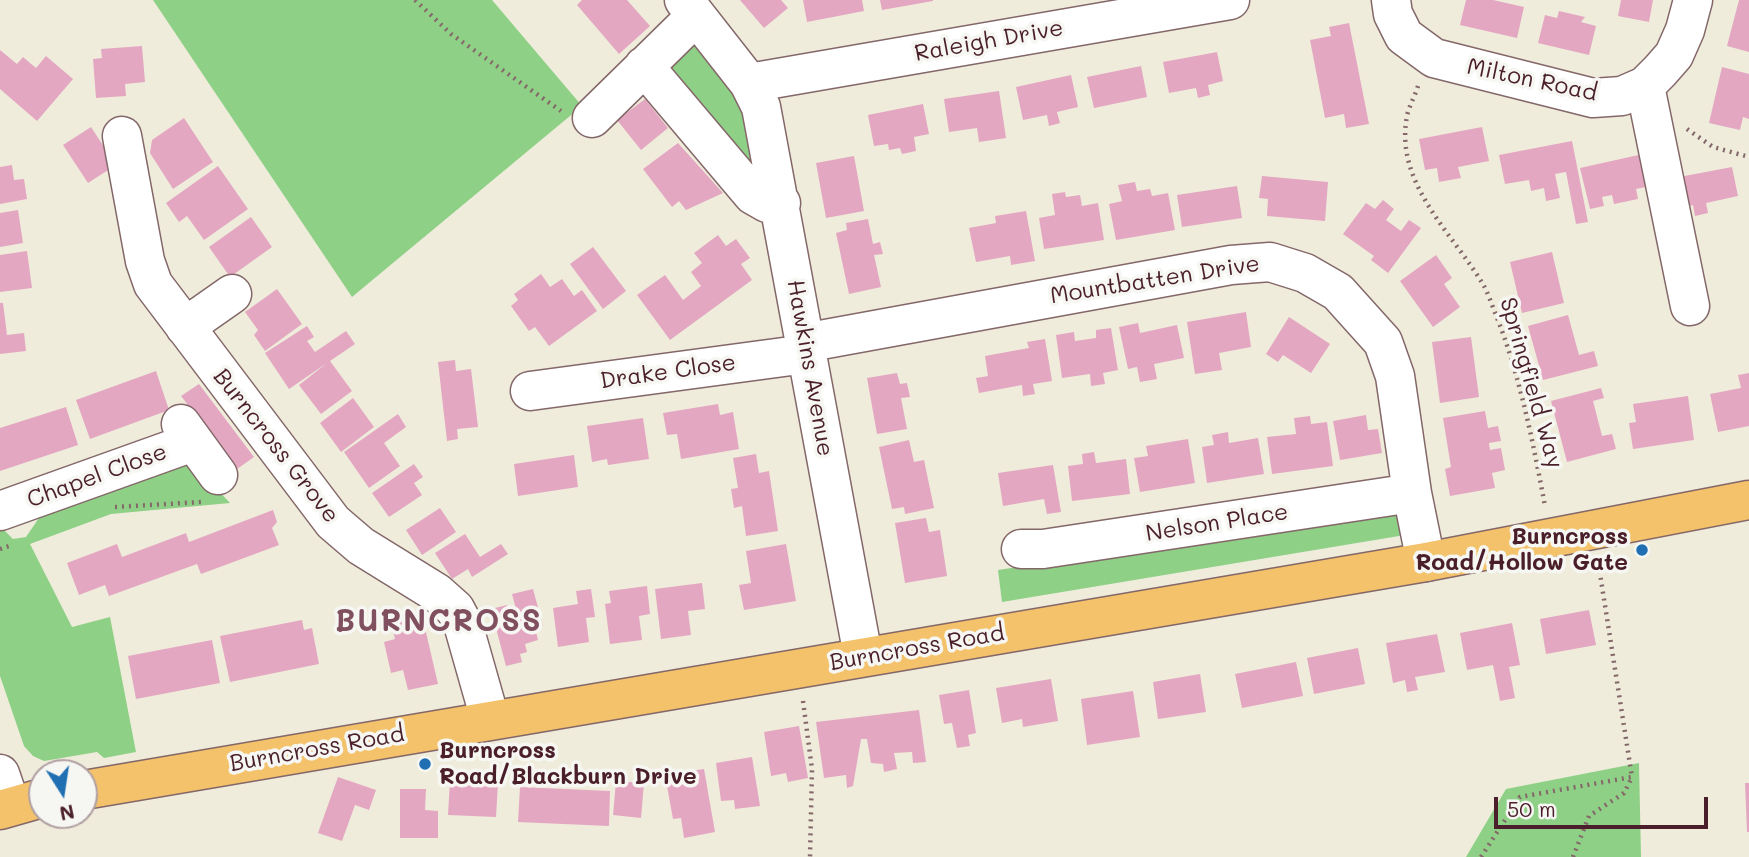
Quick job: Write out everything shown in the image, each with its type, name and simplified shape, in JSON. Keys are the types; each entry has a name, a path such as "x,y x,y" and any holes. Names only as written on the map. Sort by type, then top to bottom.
{"main road":[{"name":"Burncross Road","path":"98,788 1426,562 1749,500"}],"street":[{"name":"Raleigh Drive","path":"749,83 1090,11 1230,0"},
{"name":"Milton Road","path":"1391,0 1393,14 1404,36 1434,58 1593,98 1622,96 1645,86 1674,55 1685,30 1693,0"},
{"path":"592,118 644,66 690,8"},
{"name":"Hawkins Avenue","path":"690,8 749,83 761,107 863,656"},
{"path":"644,66 753,195 767,203 780,203"},
{"path":"1645,86 1690,306"},
{"name":"Burncross Grove","path":"122,136 145,261 153,284 333,522 361,546 437,593 455,609 463,624 490,719"},
{"name":"Mountbatten Drive","path":"805,348 1070,292 1231,265 1270,262 1306,273 1338,292 1383,342 1395,376 1412,494 1426,562"},
{"path":"185,327 232,294"},
{"name":"Drake Close","path":"530,391 805,348"},
{"name":"Chapel Close","path":"0,511 187,433 218,475"},
{"name":"Nelson Place","path":"1021,549 1043,549 1412,494"}],"path":[{"path":"415,0 451,34 560,111 592,118"},
{"name":"Springfield Way","path":"1434,58 1407,116 1406,146 1412,174 1425,201 1485,287 1499,322 1529,424 1551,537"},
{"path":"1645,86 1685,128 1713,147 1749,157"},
{"path":"106,508 219,501 209,490 218,475"},
{"path":"1573,857 1589,817 1624,793 1632,777 1592,529"},
{"path":"0,549 24,540"},
{"path":"799,670 811,769 810,857"},
{"path":"1481,857 1520,797 1632,777"}],"green space":[{"path":"153,0 492,0 582,106 352,297"},
{"path":"696,33 736,84 758,164 753,180 658,69"},
{"path":"192,462 230,503 111,514 30,544 72,627 110,617 136,752 104,758 97,752 40,759 24,746 0,676 0,526 13,539 26,537 43,512"},
{"path":"1388,511 1396,512 1405,535 1002,602 998,570"},
{"path":"1639,763 1641,857 1466,857 1506,789"}],"building":[{"path":"582,0 627,0 650,26 619,54 577,5"},
{"path":"740,0 781,0 788,8 764,28"},
{"path":"803,0 862,0 864,11 807,22"},
{"path":"880,0 933,0 933,1 882,10"},
{"path":"1466,0 1493,0 1524,7 1517,38 1460,25"},
{"path":"1621,0 1653,0 1649,22 1618,16"},
{"path":"1739,0 1749,0 1749,52 1727,46"},
{"path":"1559,11 1585,17 1581,22 1596,26 1589,55 1538,43 1545,15 1557,18"},
{"path":"1349,23 1369,124 1346,128 1344,114 1325,118 1310,40 1331,36 1329,27"},
{"path":"142,46 145,82 125,84 126,96 96,98 93,59 102,58 101,49"},
{"path":"0,50 17,64 23,57 36,68 46,56 73,79 37,121 0,89"},
{"path":"1217,52 1223,81 1208,85 1210,95 1198,98 1196,88 1169,93 1163,62"},
{"path":"1141,66 1147,97 1094,108 1087,77"},
{"path":"1722,67 1749,74 1749,119 1743,117 1740,130 1709,123"},
{"path":"1071,75 1078,107 1057,112 1060,123 1049,126 1047,115 1023,120 1016,87"},
{"path":"999,91 1006,138 979,142 977,128 949,132 944,99"},
{"path":"645,99 668,128 641,150 617,120"},
{"path":"923,104 929,134 914,137 916,151 902,154 900,148 889,150 888,144 874,146 868,115"},
{"path":"184,118 213,162 173,189 150,153 152,140"},
{"path":"91,127 116,165 88,183 63,145"},
{"path":"1482,127 1489,161 1458,167 1461,178 1439,182 1437,168 1425,170 1419,139"},
{"path":"1572,141 1588,222 1576,224 1566,172 1555,174 1560,198 1546,201 1544,188 1531,191 1529,180 1505,184 1499,155"},
{"path":"678,143 723,193 686,210 679,201 672,207 643,169"},
{"path":"1643,154 1650,186 1636,189 1638,199 1614,204 1612,195 1602,197 1604,206 1590,209 1580,168"},
{"path":"854,156 864,211 826,218 816,163"},
{"path":"12,165 14,180 24,179 27,199 0,204 0,167"},
{"path":"218,166 248,209 204,240 187,216 179,222 166,203"},
{"path":"1732,167 1738,196 1706,203 1708,213 1695,216 1693,205 1680,208 1674,178"},
{"path":"1262,176 1328,182 1325,221 1267,216 1268,199 1259,198"},
{"path":"1135,182 1137,191 1150,189 1152,196 1168,193 1175,230 1116,240 1109,204 1122,201 1118,185"},
{"path":"1237,186 1242,218 1182,227 1177,195"},
{"path":"1065,192 1066,197 1080,195 1082,206 1098,203 1104,240 1044,249 1039,218 1055,215 1052,194"},
{"path":"1383,200 1394,209 1386,220 1401,231 1409,220 1421,228 1388,273 1371,260 1374,256 1343,234 1366,203 1375,209"},
{"path":"18,210 23,243 0,247 0,213"},
{"path":"1026,211 1035,261 1011,265 1010,256 976,262 969,228 996,223 995,216"},
{"path":"251,217 272,247 230,277 209,247"},
{"path":"868,219 873,244 880,242 883,254 874,255 881,287 849,294 836,233 847,230 846,223"},
{"path":"718,235 726,246 736,239 750,258 741,264 752,280 670,340 637,295 665,275 683,300 701,286 691,272 702,263 694,253"},
{"path":"593,247 626,291 603,309 570,264"},
{"path":"27,251 32,288 0,292 0,255"},
{"path":"1552,252 1564,303 1522,313 1510,262"},
{"path":"1436,255 1452,278 1444,284 1460,307 1433,327 1400,281"},
{"path":"541,274 550,287 562,279 574,296 582,290 597,311 549,346 535,327 529,331 511,306 518,300 514,294"},
{"path":"277,289 302,324 265,351 254,335 258,330 245,312"},
{"path":"0,303 3,303 7,335 24,333 26,351 0,354"},
{"path":"1246,312 1251,347 1219,353 1222,370 1195,374 1187,322"},
{"path":"1568,315 1579,355 1594,351 1598,366 1543,380 1528,326"},
{"path":"1289,317 1330,344 1311,373 1283,355 1278,362 1266,354"},
{"path":"1138,323 1140,333 1177,325 1184,358 1154,364 1157,379 1140,382 1137,367 1128,369 1119,327"},
{"path":"307,326 314,337 307,341 315,352 346,331 355,344 330,361 352,391 321,414 299,385 327,363 289,389 265,353"},
{"path":"1111,328 1118,370 1103,373 1105,384 1091,386 1090,374 1062,378 1056,335 1074,332 1075,341 1096,338 1096,330"},
{"path":"1471,337 1479,397 1440,403 1432,342"},
{"path":"1045,339 1052,381 1033,384 1035,394 1023,396 1022,385 979,393 976,378 988,376 985,356 1029,348 1027,342"},
{"path":"455,360 456,371 471,369 478,427 457,429 458,439 447,441 438,362"},
{"path":"156,371 169,410 90,439 76,400"},
{"path":"897,373 900,384 907,383 910,397 901,398 907,429 877,434 867,378"},
{"path":"1749,373 1749,426 1718,432 1710,394 1741,388 1738,375"},
{"path":"199,384 254,457 237,469 181,396"},
{"path":"1601,388 1604,398 1593,401 1602,436 1612,434 1616,449 1567,462 1551,401"},
{"path":"1688,396 1694,440 1633,449 1629,423 1636,422 1633,404"},
{"path":"353,398 374,427 341,452 320,423"},
{"path":"718,404 720,415 733,412 739,449 681,459 677,434 667,435 663,413"},
{"path":"66,407 78,445 0,471 0,428"},
{"path":"1485,411 1488,428 1498,426 1501,441 1489,443 1490,450 1501,448 1505,470 1492,473 1495,488 1450,496 1445,469 1451,467 1443,418"},
{"path":"398,414 406,427 384,443 400,466 369,488 344,452"},
{"path":"1366,415 1368,430 1378,429 1382,453 1340,460 1333,421"},
{"path":"1310,416 1311,424 1327,422 1333,466 1272,474 1267,437 1296,434 1294,418"},
{"path":"643,418 649,459 608,465 607,459 592,462 587,426"},
{"path":"1228,432 1229,443 1258,438 1264,474 1207,483 1202,447 1214,445 1212,435"},
{"path":"1188,439 1195,483 1140,492 1134,458 1148,456 1146,446"},
{"path":"909,440 914,462 924,460 934,508 905,514 904,507 892,509 879,447"},
{"path":"1094,452 1096,463 1126,459 1130,494 1072,501 1068,466 1083,464 1082,454"},
{"path":"756,454 759,473 769,471 778,531 746,536 742,506 734,508 731,489 738,488 733,458"},
{"path":"574,455 578,487 518,496 514,464"},
{"path":"414,464 423,477 414,483 422,495 389,517 372,493"},
{"path":"1053,465 1061,512 1047,514 1044,499 1003,506 998,473"},
{"path":"440,508 456,532 422,555 406,530"},
{"path":"273,510 277,522 272,528 279,545 201,574 197,564 109,596 105,585 79,595 67,563 117,544 122,557 186,533 189,542"},
{"path":"926,518 929,532 940,530 947,576 905,583 895,523"},
{"path":"465,534 480,557 501,544 508,554 472,577 468,569 452,579 435,553"},
{"path":"786,544 796,601 744,610 739,585 751,583 746,551"},
{"path":"702,583 705,609 688,611 691,635 661,639 655,589"},
{"path":"647,586 650,614 639,616 642,640 610,644 605,604 611,603 609,591"},
{"path":"533,589 543,626 535,628 538,640 525,644 527,652 520,654 522,662 506,666 491,609 507,605 508,611 516,609 512,594"},
{"path":"591,589 595,617 586,618 589,642 558,647 553,608 578,604 576,591"},
{"path":"1589,610 1596,645 1546,654 1540,619"},
{"path":"422,615 438,684 408,690 403,670 391,673 384,642 395,639 391,621"},
{"path":"302,620 304,630 312,628 319,664 230,682 220,636"},
{"path":"1512,623 1520,665 1509,667 1515,698 1500,701 1493,665 1467,670 1460,633"},
{"path":"1437,634 1445,672 1415,677 1418,690 1407,692 1405,680 1393,683 1386,643"},
{"path":"212,640 220,683 136,699 128,656"},
{"path":"1358,648 1365,684 1314,694 1307,658"},
{"path":"1296,662 1303,696 1242,708 1235,674"},
{"path":"1200,674 1206,712 1158,719 1153,682"},
{"path":"1051,679 1058,721 1023,727 1022,719 1002,723 996,688"},
{"path":"969,690 976,733 968,735 970,746 957,748 952,723 944,724 939,695"},
{"path":"1133,691 1140,737 1087,745 1081,699"},
{"path":"919,710 926,762 913,763 912,752 894,753 897,769 884,772 883,764 871,763 867,739 861,739 853,786 847,788 846,775 824,778 816,722"},
{"path":"799,726 808,778 788,782 786,773 771,776 764,732"},
{"path":"752,757 760,806 735,809 734,800 721,801 716,763"},
{"path":"704,769 715,832 684,838 681,818 673,819 665,775"},
{"path":"338,777 376,790 369,810 355,805 342,841 318,833"},
{"path":"450,781 498,783 496,817 448,815"},
{"path":"616,781 644,783 641,818 613,815"},
{"path":"1745,783 1749,783 1749,832 1747,832"},
{"path":"520,787 610,791 609,826 518,822"},
{"path":"400,789 426,789 425,810 438,811 438,838 400,838"}],"place":[{"name":"Burncross Road/Hollow Gate","path":"1642,550"},
{"name":"Burncross Road/Blackburn Drive","path":"425,764"}],"district":[{"name":"BURNCROSS","path":"439,622"}]}
